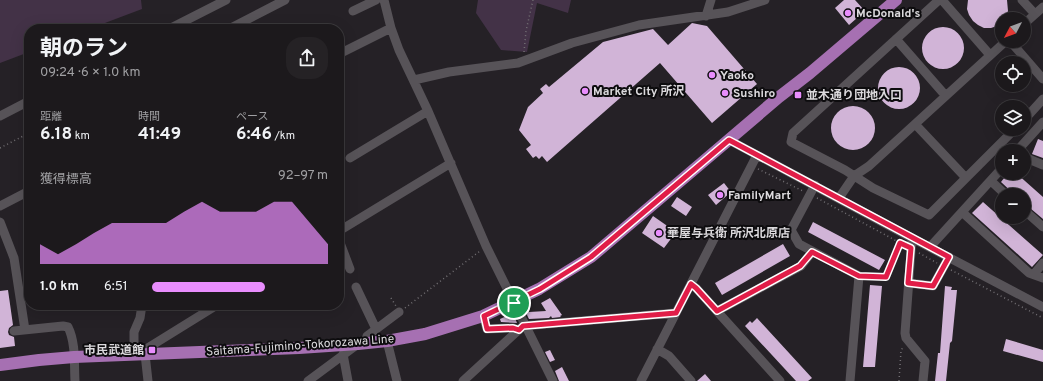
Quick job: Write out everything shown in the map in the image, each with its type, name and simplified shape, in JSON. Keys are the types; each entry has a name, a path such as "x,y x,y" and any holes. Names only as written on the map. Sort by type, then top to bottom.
{"main road":[{"name":"Saitama-Fujimino-Tokorozawa Line","path":"0,366 39,360 74,357 299,348 386,341 425,334 484,316 514,303 552,282 591,257 896,0"}],"street":[{"path":"179,24 226,0"},
{"path":"239,24 285,0"},
{"path":"353,11 376,0"},
{"path":"384,0 391,28 399,50 428,111 486,246 514,303 523,328 553,381"},
{"path":"706,16 711,0"},
{"path":"414,80 449,72 524,62 572,43 639,25 728,12 765,0"},
{"path":"990,55 941,0 793,133 790,142 845,170 873,188 929,215 1008,136"},
{"path":"1022,0 1035,14"},
{"path":"1031,18 1043,7"},
{"path":"344,52 391,28"},
{"path":"896,40 945,95"},
{"path":"839,198 854,176 869,166 998,48"},
{"path":"1016,48 1043,79"},
{"path":"1031,112 1043,99"},
{"path":"0,116 24,104"},
{"path":"350,158 428,111"},
{"path":"1024,144 1043,122"},
{"path":"915,124 966,178"},
{"path":"729,140 1043,307"},
{"path":"641,381 757,155"},
{"path":"1031,160 1043,165"},
{"path":"344,228 451,163"},
{"path":"930,247 995,176"},
{"path":"991,181 998,188"},
{"path":"815,185 791,230 799,244 859,276 850,381"},
{"path":"0,206 24,194"},
{"path":"962,212 1029,272 1043,278"},
{"path":"1031,216 1043,227"},
{"path":"0,222 14,258 25,330"},
{"path":"912,238 905,334 925,361 923,381"},
{"path":"717,311 800,266 812,252"},
{"path":"344,253 350,269"},
{"path":"908,283 933,286 949,257"},
{"path":"1034,274 1043,263"},
{"path":"691,284 780,381"},
{"path":"356,287 376,329"},
{"path":"141,310 140,318 134,332 139,355 148,381"},
{"path":"139,355 207,310"},
{"path":"308,381 343,354 362,343 367,336 399,312"},
{"path":"484,316 487,329 523,328 676,313"},
{"path":"14,331 63,326 68,327 71,332 75,381"},
{"path":"463,381 523,328"},
{"path":"386,341 397,381"},
{"path":"657,349 669,356 691,381"},
{"path":"343,354 348,381"}],"path":[{"path":"524,62 525,36 533,0"},
{"path":"0,148 24,136"},
{"path":"756,168 1043,318"},
{"path":"859,276 886,277 900,243"},
{"path":"391,298 399,312 486,246"},
{"path":"899,381 901,351 903,346 909,341"}],"shaded area":[{"path":"0,0 141,0 142,9 102,24 24,24 24,54 0,63"},
{"path":"478,0 571,0 568,13 537,3 527,52 501,50 476,13"}],"building":[{"path":"844,0 855,0 865,11 849,25 835,8"},
{"path":"968,0 1007,0 1008,11 995,12 995,27 984,28 973,21 967,9"},
{"name":"Market City 所沢","path":"692,23 707,26 757,84 712,123 660,63 547,162 542,156 539,159 536,156 533,158 526,149 531,145 519,130 528,107 543,93 540,89 546,84 549,87 603,42 653,29 668,45"},
{"path":"939,27 947,27 958,33 964,44 964,52 958,63 947,69 939,69 928,63 922,52 922,44 928,33"},
{"path":"895,67 903,67 911,70 917,76 920,88 917,100 911,106 903,109 895,109 887,106 881,100 878,92 878,84 881,76 887,70"},
{"path":"853,106 865,110 871,116 875,128 871,140 865,146 853,150 841,146 835,140 831,128 835,116 841,110"},
{"path":"1038,139 1043,141 1043,158 1032,154"},
{"path":"1003,180 1024,180 1043,197 1043,219 1031,209 1031,188 1007,188 1001,182"},
{"path":"724,183 731,192 716,205 708,195"},
{"path":"677,197 692,207 686,216 671,206"},
{"path":"983,202 995,213 995,224 1008,224 1043,255 1032,267 972,213"},
{"name":"華屋与兵衛 所沢北原店","path":"653,216 676,232 664,248 642,233"},
{"path":"813,222 885,260 879,270 808,232"},
{"path":"783,244 790,256 722,295 715,283"},
{"path":"870,285 882,286 875,367 863,367"},
{"path":"945,286 952,287 951,290 957,290 952,341 950,343 946,381 935,381 938,353 940,353"},
{"path":"8,290 13,325 9,328 8,332 9,335 14,337 15,346 0,348 0,291"},
{"path":"550,298 562,315 560,316 561,317 552,318 551,316 549,318 529,319 524,309 527,307 529,312 546,311 541,303"},
{"path":"513,313 517,323 501,322 500,319"},
{"path":"757,318 812,378 808,381 796,381 745,326 750,321 752,323"},
{"path":"1006,339 1043,350 1043,362 1003,351"},
{"path":"550,350 555,360 550,362 545,352"},
{"path":"562,367 569,381 559,381 555,371"},
{"path":"705,374 711,381 697,381"}],"place":[{"name":"McDonald's","path":"848,13"},
{"name":"Yaoko","path":"712,75"},
{"name":"Market City 所沢","path":"585,91"},
{"name":"Sushiro","path":"725,93"},
{"name":"並木通り団地入口","path":"798,95"},
{"name":"FamilyMart","path":"720,195"},
{"name":"華屋与兵衛 所沢北原店","path":"659,233"},
{"name":"市民武道館","path":"152,350"}],"route":[{"path":"729,140 949,257 933,286 908,283 911,248 900,243 886,277 859,276 812,252 800,266 717,311 691,284 676,313 523,326 519,330 513,328 487,329 484,316 514,303 570,271 603,248 729,140"}]}
